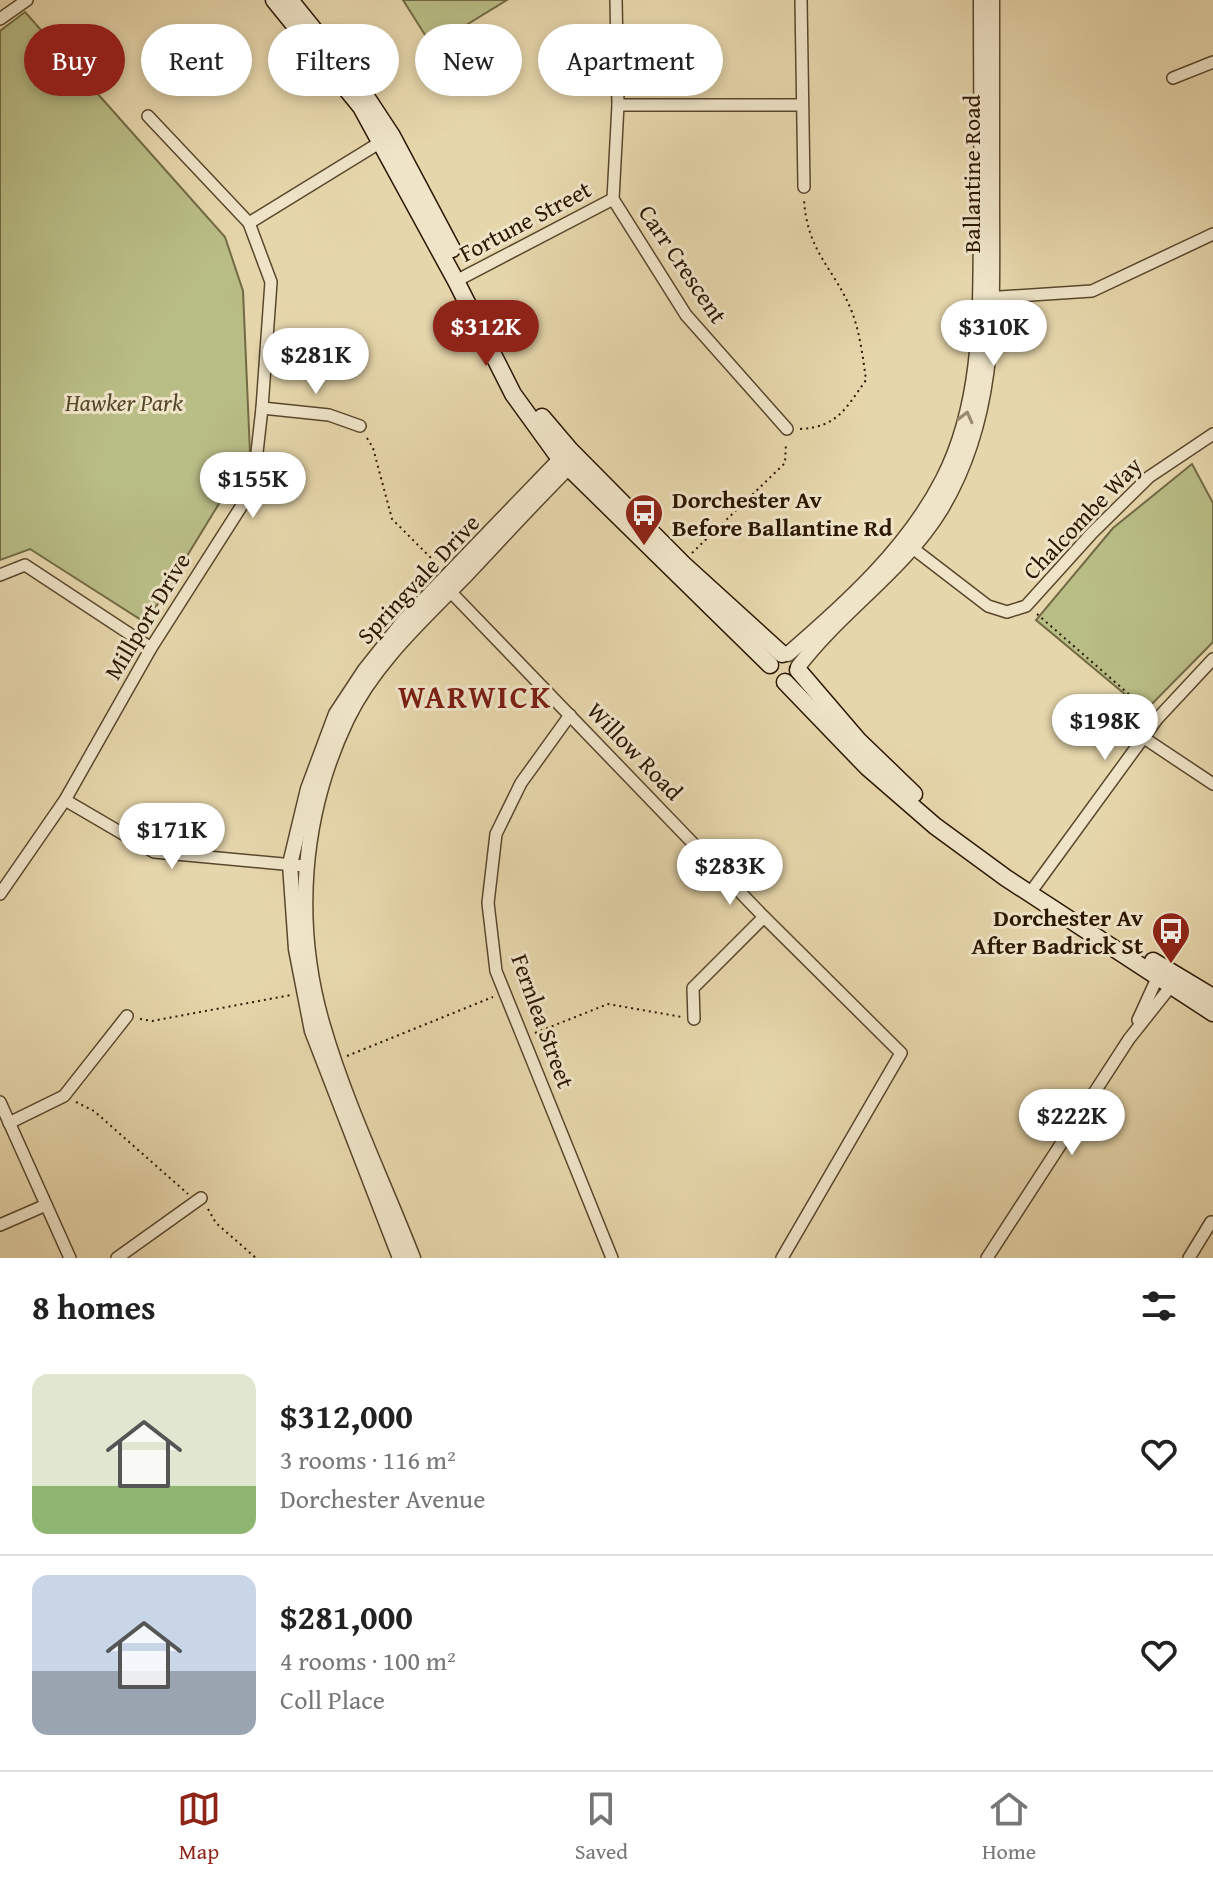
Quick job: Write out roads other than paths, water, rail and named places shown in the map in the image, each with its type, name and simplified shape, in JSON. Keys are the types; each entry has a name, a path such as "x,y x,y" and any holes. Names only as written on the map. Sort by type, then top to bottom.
{"main road":[{"path":"280,1 386,139 461,279 513,394 569,458 787,662 795,677 785,682 867,767 935,826 1168,976 1213,1013"},
{"path":"569,458 787,662 848,729 910,790 1033,888"},
{"path":"1168,976 1213,997"}],"street":[{"path":"0,19 27,0"},
{"name":"Carr Crescent","path":"616,0 618,105 613,199 686,315 787,429"},
{"path":"801,0 804,187"},
{"name":"Ballantine Road","path":"981,0 986,298"},
{"name":"Ballantine Road","path":"787,662 909,545 943,479 966,421 986,298 992,0"},
{"path":"1173,78 1213,62"},
{"path":"618,105 802,105"},
{"path":"148,116 249,223 386,139"},
{"name":"Fortune Street","path":"461,279 613,199"},
{"name":"Millport Drive","path":"0,894 65,800 151,648 253,488 271,282 249,223"},
{"path":"986,298 1092,291 1213,234"},
{"path":"262,408 329,415 360,426"},
{"name":"Chalcombe Way","path":"909,545 988,606 1007,612 1026,606 1092,533 1149,477 1213,434"},
{"name":"Springvale Drive","path":"400,1258 323,1065 303,993 296,949 297,865 308,789 336,714 386,641 448,583 569,458"},
{"path":"0,575 25,565 151,648"},
{"name":"Willow Road","path":"448,583 764,917 901,1053 782,1258"},
{"path":"1033,888 1157,719 1213,659"},
{"name":"Fernlea Street","path":"570,715 521,783 496,834 488,903 496,971 612,1258"},
{"path":"1144,738 1213,784"},
{"path":"65,800 154,852 297,865"},
{"path":"0,865 13,873"},
{"name":"Springvale Drive","path":"297,865 312,977 323,1027 413,1258"},
{"path":"694,1019 693,988 764,917"},
{"path":"987,1258 1168,976"},
{"path":"9,1123 64,1096 127,1016"},
{"path":"0,1102 70,1258"},
{"path":"117,1258 201,1198"},
{"path":"0,1225 46,1205"},
{"path":"1189,1258 1213,1223"}],"place":[{"name":"Dorchester Av Before Ballantine Rd","path":"644,547"},
{"name":"Dorchester Av After Badrick St","path":"1171,965"}],"district":[{"name":"WARWICK","path":"475,696"}],"park label":[{"name":"Hawker Park","path":"124,402"}]}
